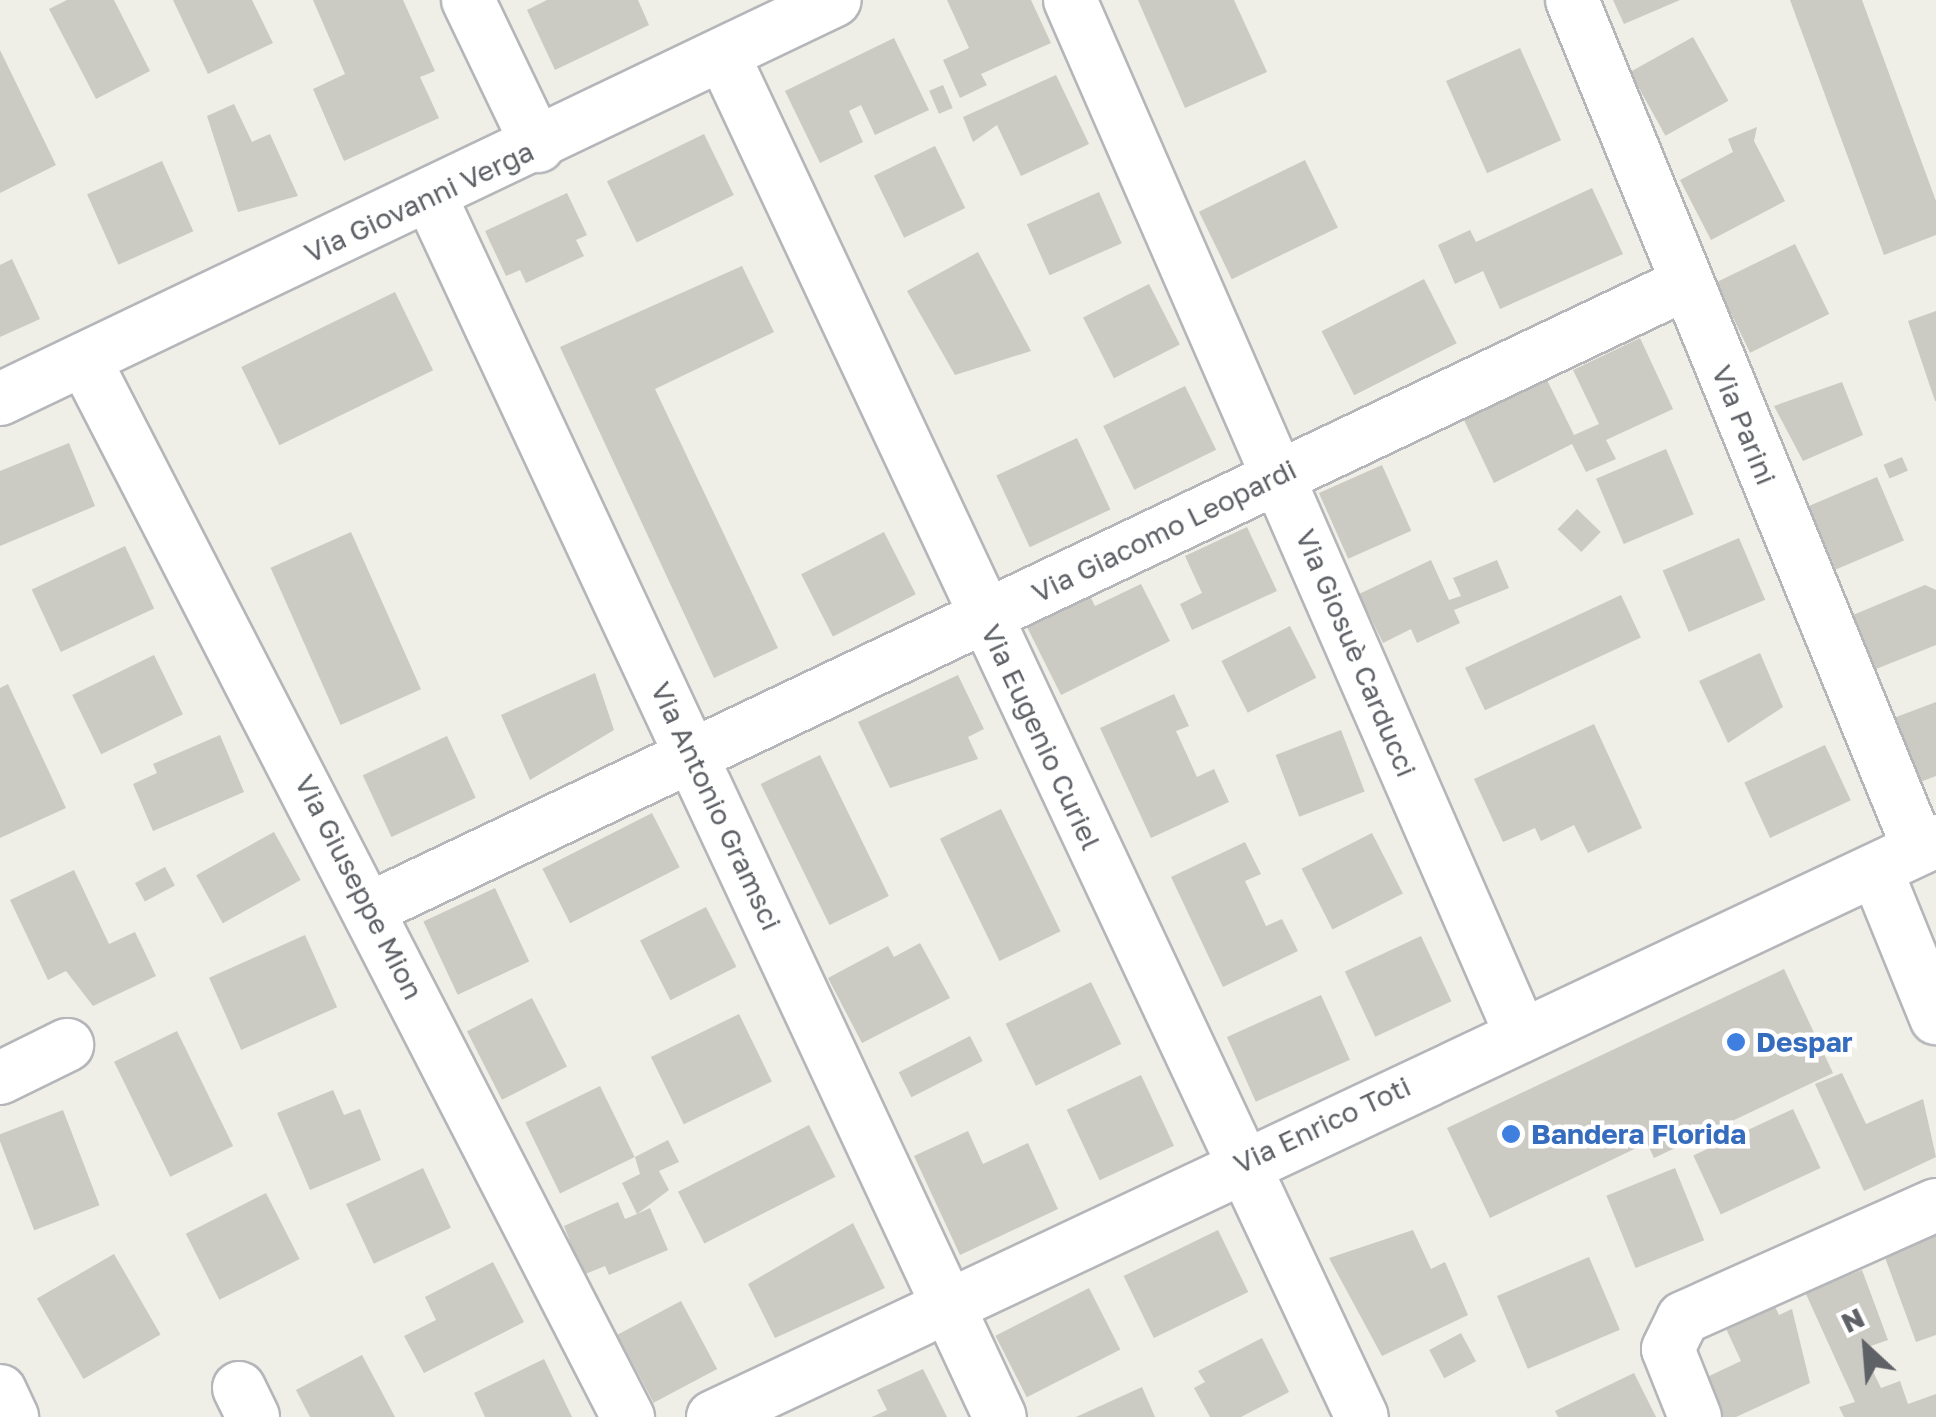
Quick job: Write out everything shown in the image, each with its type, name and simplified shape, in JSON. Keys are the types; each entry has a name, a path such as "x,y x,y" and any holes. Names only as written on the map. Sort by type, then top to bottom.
{"street":[{"path":"468,0 538,146"},
{"name":"Via Giovanni Verga","path":"0,398 538,146 835,0"},
{"name":"Via Giosuè Carducci","path":"1070,0 1282,475 1520,1032"},
{"name":"Via Parini","path":"1572,0 1910,853 1936,1018"},
{"name":"Via Eugenio Curiel","path":"722,55 1362,1417"},
{"name":"Via Antonio Gramsci","path":"430,196 1000,1417"},
{"name":"Via Giacomo Leopardi","path":"371,908 1686,284"},
{"name":"Via Giuseppe Mion","path":"84,359 371,908 628,1417"},
{"name":"Via Enrico Toti","path":"713,1417 1242,1162 1910,853"},
{"path":"0,1078 67,1045"},
{"path":"1696,1417 1668,1349 1683,1318 1936,1205"},
{"path":"0,1390 12,1417"}],"building":[{"path":"67,0 114,0 150,71 96,99 49,9"},
{"path":"173,0 252,0 273,43 208,74"},
{"path":"313,0 403,0 435,71 420,77 439,118 344,161 313,89 345,74"},
{"path":"547,0 638,0 649,25 555,70 527,10"},
{"path":"947,0 1031,0 1051,43 981,74 987,85 960,98 943,60 969,48"},
{"path":"1138,0 1234,0 1267,72 1185,108"},
{"path":"1613,0 1680,0 1624,24"},
{"path":"1790,0 1862,0 1936,201 1936,235 1884,255"},
{"path":"1693,37 1728,101 1665,136 1630,72"},
{"path":"894,38 929,110 875,135 861,105 849,111 863,142 820,163 785,91"},
{"path":"1520,48 1561,140 1487,173 1446,81"},
{"path":"0,50 56,165 0,193"},
{"path":"1056,75 1089,144 1021,176 997,125 973,142 963,117"},
{"path":"943,85 953,108 939,114 929,91"},
{"path":"234,104 252,142 270,134 298,196 238,212 207,116"},
{"path":"1757,127 1754,141 1785,201 1711,240 1680,180 1733,152 1728,139"},
{"path":"704,134 734,195 637,242 607,181"},
{"path":"935,146 965,208 904,238 874,176"},
{"path":"1305,160 1338,227 1232,279 1199,212"},
{"path":"162,161 193,231 118,265 87,194"},
{"path":"1592,188 1623,254 1500,309 1483,271 1455,284 1438,245 1470,230 1476,242"},
{"path":"1099,192 1122,243 1050,275 1027,224"},
{"path":"567,193 587,235 576,240 584,256 526,283 520,270 506,276 485,231"},
{"path":"1795,244 1829,314 1750,353 1716,283"},
{"path":"978,252 1031,351 955,375 907,291"},
{"path":"12,259 40,319 0,337 0,265"},
{"path":"742,266 774,332 655,389 778,648 714,678 560,347"},
{"path":"1424,279 1457,343 1354,395 1322,331"},
{"path":"1149,284 1180,345 1114,378 1083,318"},
{"path":"395,292 433,370 279,445 241,367"},
{"path":"1936,311 1936,401 1935,401 1908,321"},
{"path":"1640,338 1673,409 1606,440 1616,459 1586,472 1572,444 1494,483 1463,418 1546,378 1574,435 1599,424 1573,370"},
{"path":"1842,382 1863,435 1803,461 1774,406"},
{"path":"1185,386 1216,450 1134,490 1103,426"},
{"path":"1077,438 1110,510 1030,547 996,476"},
{"path":"69,443 95,506 0,546 0,471"},
{"path":"1666,449 1694,514 1624,544 1596,479"},
{"path":"1902,457 1908,471 1889,479 1884,465"},
{"path":"1382,465 1411,531 1348,559 1319,493"},
{"path":"1877,477 1904,541 1836,569 1809,506"},
{"path":"1577,509 1601,532 1581,552 1558,529"},
{"path":"1247,527 1277,591 1192,630 1180,604 1202,593 1185,556"},
{"path":"351,532 421,689 341,725 271,568"},
{"path":"884,532 916,594 833,637 801,574"},
{"path":"1739,538 1765,600 1689,632 1663,570"},
{"path":"125,546 154,609 61,652 32,590"},
{"path":"1431,560 1449,600 1461,596 1453,578 1497,560 1509,588 1454,610 1460,623 1417,643 1411,629 1383,643 1359,594"},
{"path":"1141,584 1170,641 1061,695 1026,625 1089,594 1095,606"},
{"path":"1925,585 1936,590 1936,645 1876,669 1853,615"},
{"path":"1621,595 1641,638 1485,710 1465,668"},
{"path":"1290,626 1316,678 1248,713 1221,661"},
{"path":"1760,653 1783,707 1728,743 1699,681"},
{"path":"154,655 183,714 101,754 72,695"},
{"path":"595,673 614,730 530,780 501,715"},
{"path":"958,675 984,729 968,737 978,759 890,788 858,722"},
{"path":"8,684 66,808 0,838 0,688"},
{"path":"1174,694 1189,726 1176,731 1197,777 1214,769 1229,802 1151,838 1100,728"},
{"path":"1936,702 1936,776 1915,784 1891,719"},
{"path":"1594,724 1642,828 1588,853 1574,825 1541,841 1535,828 1503,842 1474,779"},
{"path":"1341,730 1365,792 1299,817 1276,755"},
{"path":"220,735 244,792 153,831 133,784 157,773 153,764"},
{"path":"447,736 476,798 391,837 363,775"},
{"path":"1825,745 1851,800 1770,838 1744,783"},
{"path":"820,755 889,896 830,925 761,784"},
{"path":"1001,809 1061,931 1000,961 940,839"},
{"path":"652,813 680,867 570,923 542,869"},
{"path":"274,832 301,880 223,923 196,875"},
{"path":"1372,833 1403,894 1332,929 1302,869"},
{"path":"1245,842 1261,874 1245,881 1266,926 1282,919 1298,951 1223,987 1171,877"},
{"path":"165,867 175,886 145,902 135,883"},
{"path":"74,870 109,944 135,932 156,976 93,1006 66,971 48,980 10,900"},
{"path":"495,888 529,961 458,995 423,921"},
{"path":"706,907 736,967 670,1000 640,941"},
{"path":"305,935 337,1007 241,1050 209,978"},
{"path":"1421,936 1451,1001 1375,1037 1345,971"},
{"path":"920,943 950,998 862,1043 828,978 888,946 894,957"},
{"path":"1784,969 1833,1073 1654,1158 1647,1143 1490,1218 1447,1128"},
{"path":"1091,982 1121,1044 1036,1086 1006,1024"},
{"path":"1321,995 1350,1060 1256,1102 1227,1037"},
{"path":"532,998 567,1067 502,1100 467,1031"},
{"path":"739,1014 772,1081 684,1124 651,1057"},
{"path":"177,1031 233,1146 170,1177 114,1062"},
{"path":"970,1036 983,1061 911,1097 899,1072"},
{"path":"1842,1073 1866,1124 1923,1099 1936,1157 1864,1191 1815,1084"},
{"path":"1141,1075 1174,1146 1100,1180 1067,1110"},
{"path":"600,1086 635,1157 560,1193 525,1122"},
{"path":"333,1090 344,1115 360,1109 381,1160 310,1190 277,1113"},
{"path":"1793,1109 1820,1168 1721,1214 1693,1155"},
{"path":"63,1110 100,1205 34,1230 0,1134"},
{"path":"809,1125 835,1177 704,1243 678,1192"},
{"path":"968,1131 983,1164 1028,1143 1058,1209 960,1255 914,1156"},
{"path":"668,1140 679,1162 659,1171 669,1190 637,1214 622,1183 640,1174 635,1157"},
{"path":"423,1168 451,1228 374,1264 346,1204"},
{"path":"1675,1168 1704,1240 1636,1268 1606,1196"},
{"path":"266,1193 300,1259 219,1300 186,1234"},
{"path":"618,1202 625,1219 650,1208 668,1250 609,1275 605,1266 583,1275 564,1226"},
{"path":"853,1223 885,1288 775,1338 748,1284"},
{"path":"1218,1230 1248,1292 1154,1338 1124,1276"},
{"path":"1413,1230 1431,1269 1445,1262 1468,1315 1382,1356 1329,1258"},
{"path":"1936,1232 1936,1335 1916,1342 1883,1252"},
{"path":"114,1254 160,1335 83,1379 37,1298"},
{"path":"1589,1257 1620,1330 1528,1369 1497,1296"},
{"path":"493,1262 524,1322 424,1373 404,1336 436,1320 425,1297"},
{"path":"1862,1270 1888,1340 1862,1349 1881,1388 1900,1381 1908,1404 1936,1394 1936,1417 1844,1417 1839,1407 1855,1402 1805,1292"},
{"path":"1089,1288 1120,1349 1027,1397 995,1336"},
{"path":"1771,1298 1779,1315 1792,1309 1810,1383 1736,1417 1705,1417 1690,1385 1741,1361 1722,1320"},
{"path":"681,1301 717,1369 654,1403 617,1335"},
{"path":"1461,1333 1476,1361 1444,1378 1429,1350"},
{"path":"1262,1338 1289,1392 1241,1417 1210,1417 1194,1388 1205,1382 1198,1371"},
{"path":"362,1355 395,1417 310,1417 296,1390"},
{"path":"544,1359 572,1417 485,1417 474,1393"},
{"path":"923,1369 947,1417 872,1417 887,1410 877,1390"},
{"path":"1634,1373 1656,1417 1558,1417 1555,1411"},
{"path":"1142,1387 1155,1417 1076,1417"}],"place":[{"name":"Despar","path":"1736,1042"},
{"name":"Bandera Florida","path":"1511,1134"}]}
